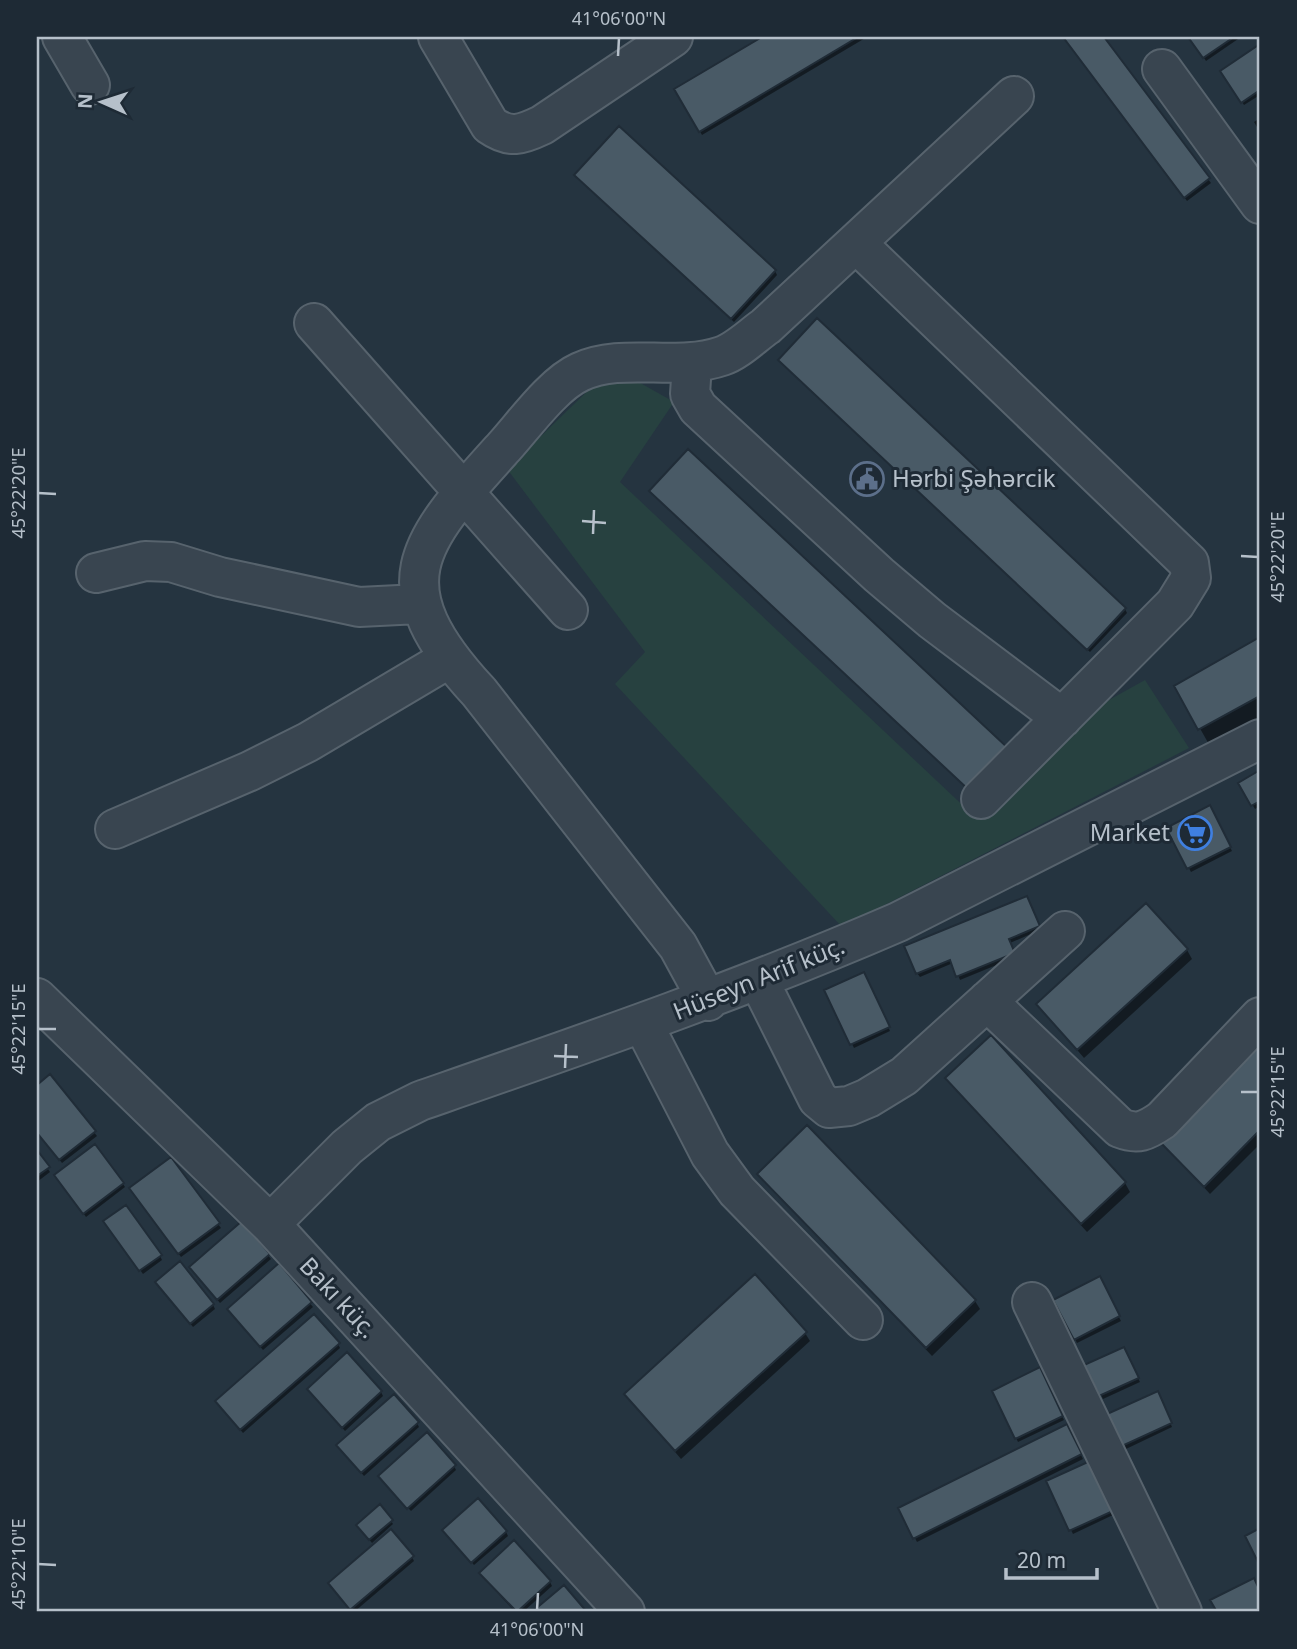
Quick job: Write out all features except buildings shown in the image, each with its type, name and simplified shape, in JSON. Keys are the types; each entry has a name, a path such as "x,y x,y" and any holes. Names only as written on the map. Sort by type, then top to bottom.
{"street":[{"path":"62,37 90,85"},
{"path":"438,37 490,125 503,134 518,136 542,125 673,37"},
{"path":"1161,69 1260,204"},
{"path":"708,1001 678,946 479,692 448,659 419,604 421,558 432,534 464,492 558,388 579,372 606,365 692,364 724,355 766,326 1014,96"},
{"path":"856,243 1189,563 1192,578 1175,604 981,799"},
{"path":"314,323 568,610"},
{"path":"692,364 690,394 698,408 889,584 1062,718"},
{"path":"96,573 145,561 171,562 233,580 359,607 419,604"},
{"path":"115,829 250,771 308,742 448,659"},
{"name":"Hüseyn Arif küç.","path":"270,1224 347,1147 378,1122 420,1101 708,1001 898,922 1260,739"},
{"path":"759,981 818,1099 829,1108 849,1106 869,1098 904,1076 1065,931"},
{"name":"Bakı küç.","path":"37,998 270,1224 625,1612"},
{"path":"987,1001 1120,1128 1134,1134 1148,1130 1162,1119 1260,1017"},
{"path":"643,1024 710,1154 737,1191 863,1320"},
{"path":"1032,1302 1182,1612"}],"green space":[{"path":"600,379 635,380 674,402 620,482 973,815 1091,710 1145,680 1189,748 842,927 615,684 645,652 507,469"}],"place":[{"name":"Hərbi Şəhərcik","path":"867,479"},
{"name":"Market","path":"1195,833"}]}
